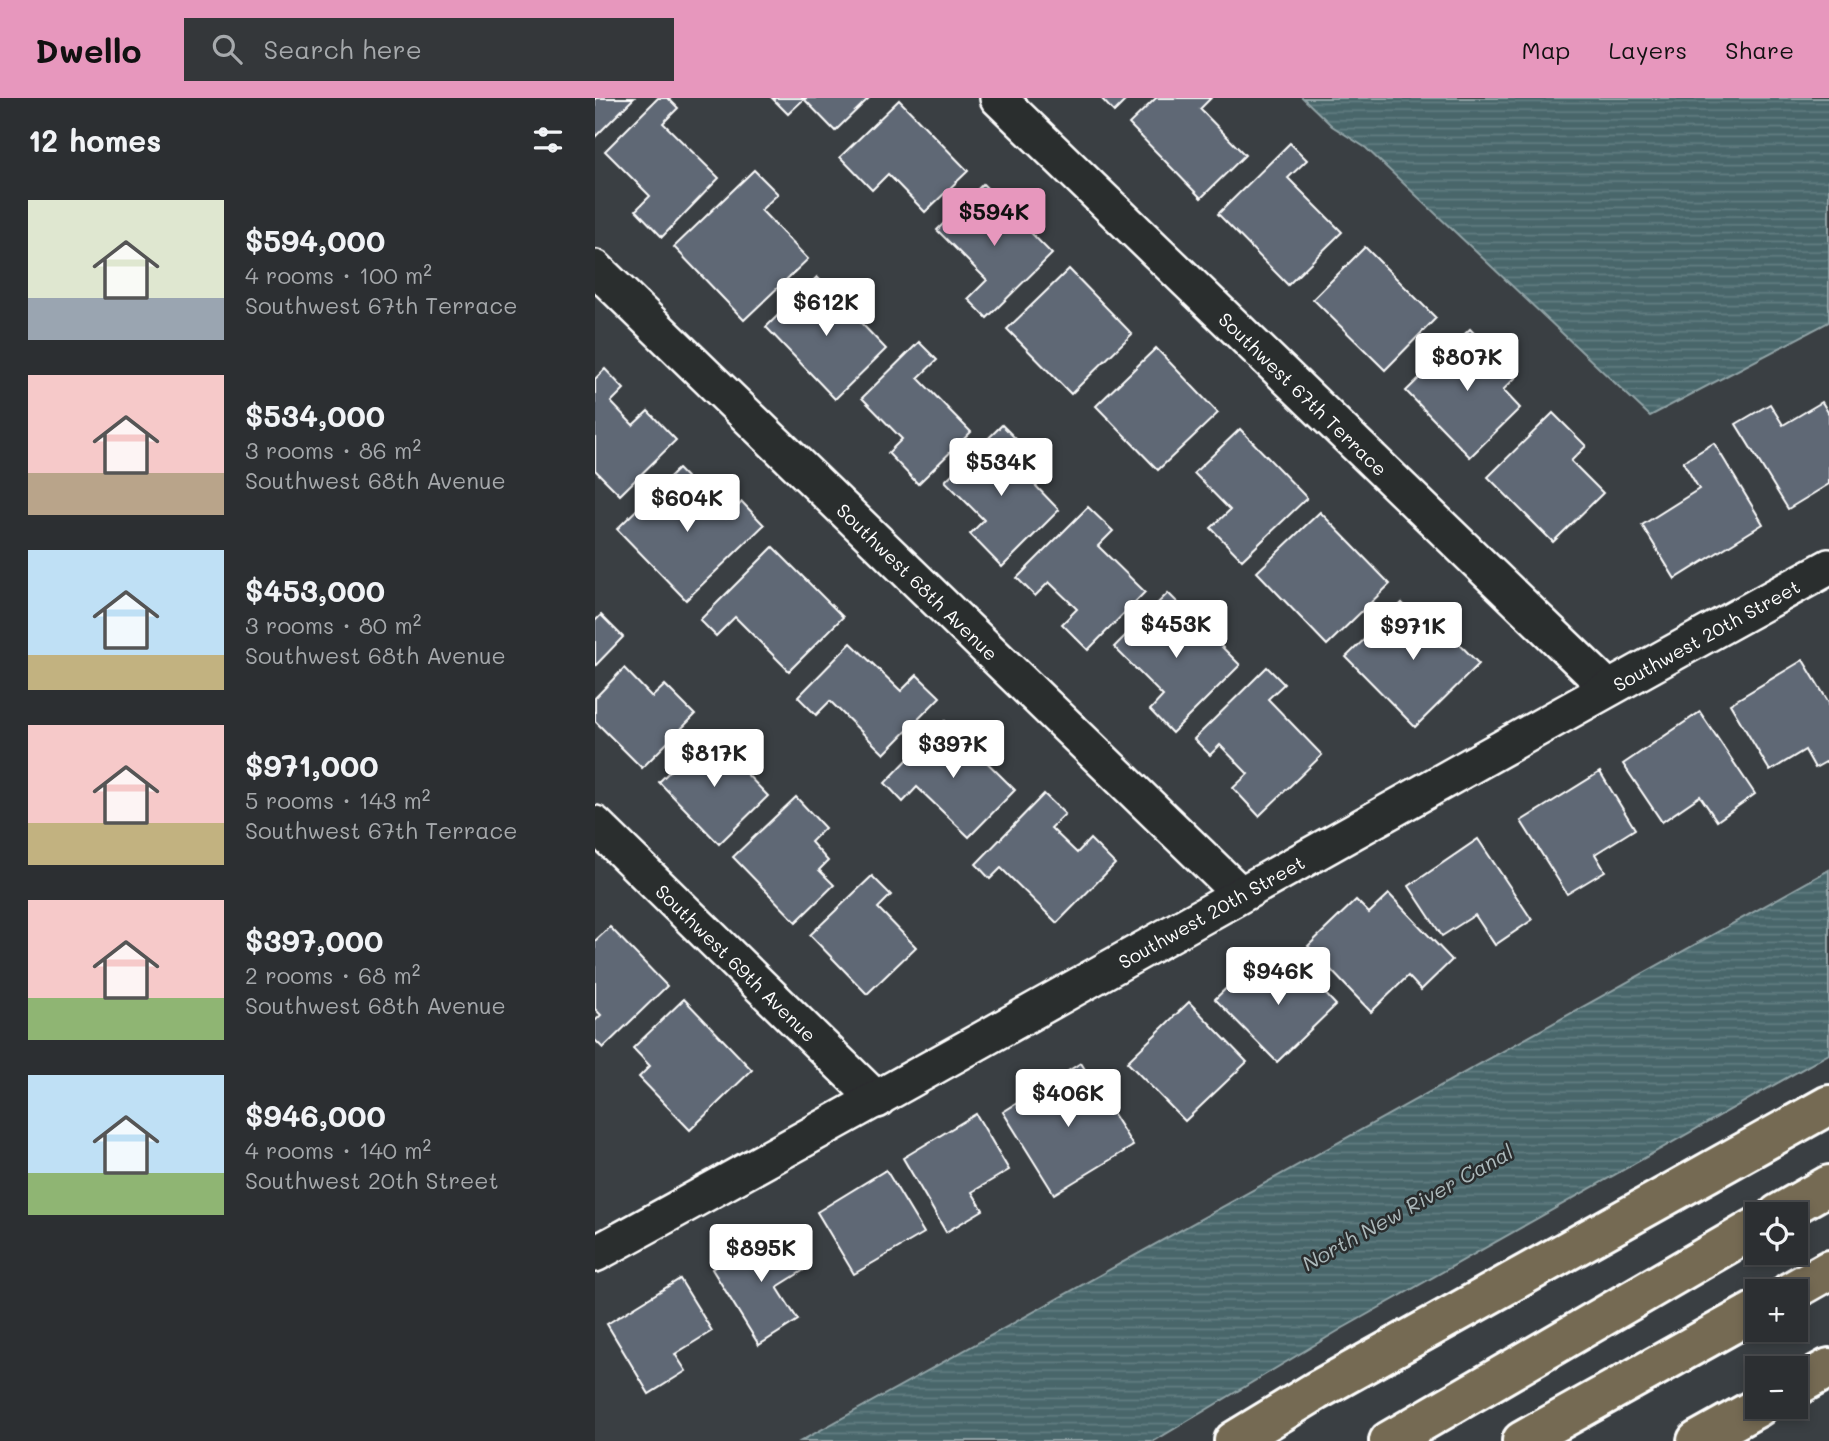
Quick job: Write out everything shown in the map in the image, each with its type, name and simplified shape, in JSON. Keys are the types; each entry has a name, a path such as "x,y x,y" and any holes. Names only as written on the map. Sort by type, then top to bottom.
{"main road":[{"path":"1234,1441 1316,1391 1829,1105"},
{"path":"1799,1202 1829,1185"},
{"path":"1389,1441 1745,1234"},
{"path":"1808,1282 1829,1270"},
{"path":"1522,1441 1745,1317"},
{"path":"1808,1380 1829,1368"},
{"path":"1697,1441 1745,1415"}],"street":[{"name":"Southwest 67th Terrace","path":"998,98 1608,688"},
{"name":"Southwest 68th Avenue","path":"595,268 1241,894"},
{"name":"Southwest 20th Street","path":"595,1254 877,1100 1608,688 1829,567"},
{"name":"Southwest 69th Avenue","path":"595,824 877,1100"}],"water":[{"path":"1303,98 1829,98 1829,322 1650,416 1366,148 1332,126"},
{"name":"North New River Canal","path":"1829,870 1829,1054 1343,1328 1154,1441 801,1441"}],"building":[{"path":"595,98 634,98 595,137"},
{"path":"658,98 668,98 678,108 663,123 719,178 662,237 636,210 650,196 605,151"},
{"path":"772,98 869,98 835,131 804,99 788,114"},
{"path":"1101,98 1128,98 1114,112"},
{"path":"1156,98 1211,98 1200,109 1245,155 1201,198 1129,124"},
{"path":"899,100 968,171 925,212 888,174 872,190 840,157"},
{"path":"1290,143 1307,160 1288,178 1342,232 1288,285 1218,214"},
{"path":"754,170 778,194 761,210 808,259 744,320 674,247"},
{"path":"983,184 1052,254 987,318 968,299 987,280 937,230"},
{"path":"1365,247 1436,318 1385,370 1313,299"},
{"path":"1069,269 1132,334 1071,394 1007,329"},
{"path":"817,277 886,349 835,399 766,327"},
{"path":"1470,329 1516,377 1503,390 1520,408 1470,457 1406,391"},
{"path":"919,342 937,360 918,378 971,432 918,484 888,453 902,439 862,398"},
{"path":"1156,348 1218,413 1158,470 1096,406"},
{"path":"605,369 624,389 611,402 633,425 648,411 676,440 620,495 595,470 595,379"},
{"path":"1822,402 1829,414 1829,484 1788,509 1736,424 1770,404 1783,425"},
{"path":"1553,413 1586,446 1571,461 1603,493 1553,542 1488,477"},
{"path":"1002,425 1021,444 1008,457 1059,510 1002,567 970,534 984,520 945,481"},
{"path":"1240,429 1307,498 1242,560 1211,528 1230,510 1194,473"},
{"path":"1714,443 1763,524 1675,579 1642,525 1699,489 1683,462"},
{"path":"678,469 726,518 742,502 764,525 686,600 617,529"},
{"path":"1088,507 1113,531 1098,546 1145,592 1088,650 1062,624 1077,609 1049,582 1035,596 1017,578"},
{"path":"1320,512 1390,584 1327,645 1257,572"},
{"path":"773,547 843,617 789,671 735,617 716,636 700,620"},
{"path":"1168,593 1240,665 1172,733 1150,710 1163,696 1114,647"},
{"path":"1402,603 1415,616 1424,608 1479,664 1415,727 1346,657"},
{"path":"601,615 623,637 595,666 595,621"},
{"path":"851,643 901,691 917,675 940,697 884,754 830,701 816,715 798,697"},
{"path":"1803,660 1829,703 1829,760 1815,768 1805,750 1770,771 1730,704"},
{"path":"1267,667 1284,684 1268,699 1322,755 1259,816 1233,788 1248,774 1220,745 1210,755 1194,739"},
{"path":"624,668 652,697 665,685 695,715 642,768 595,721 595,698"},
{"path":"1700,712 1755,794 1717,821 1700,796 1662,822 1623,764"},
{"path":"945,721 1015,790 969,837 917,787 903,802 885,783"},
{"path":"708,734 768,796 719,844 659,782"},
{"path":"1600,772 1635,829 1595,854 1605,871 1567,894 1521,821"},
{"path":"1044,794 1065,814 1051,828 1077,853 1090,839 1115,864 1057,923 1001,868 990,879 976,864"},
{"path":"796,797 825,828 811,842 828,861 819,870 834,885 796,922 733,857"},
{"path":"1478,839 1532,920 1495,945 1475,915 1442,936 1409,886"},
{"path":"872,876 891,895 878,908 916,947 867,994 810,935"},
{"path":"1389,894 1452,960 1421,990 1408,976 1371,1012 1308,946 1356,900 1369,913"},
{"path":"610,927 667,986 603,1048 595,1040 595,1021 601,1015 595,1009 595,941"},
{"path":"1289,955 1336,1005 1277,1062 1215,999 1238,977 1252,991"},
{"path":"684,999 752,1070 690,1130 639,1077 650,1066 633,1048"},
{"path":"1189,1002 1247,1062 1185,1121 1127,1062"},
{"path":"1081,1063 1133,1146 1054,1194 1003,1112"},
{"path":"976,1114 1009,1170 972,1192 983,1210 946,1232 903,1158"},
{"path":"886,1170 924,1233 854,1274 817,1212"},
{"path":"778,1228 804,1270 777,1287 798,1320 759,1345 712,1269"},
{"path":"680,1279 712,1331 675,1354 686,1371 649,1394 607,1324"}]}
